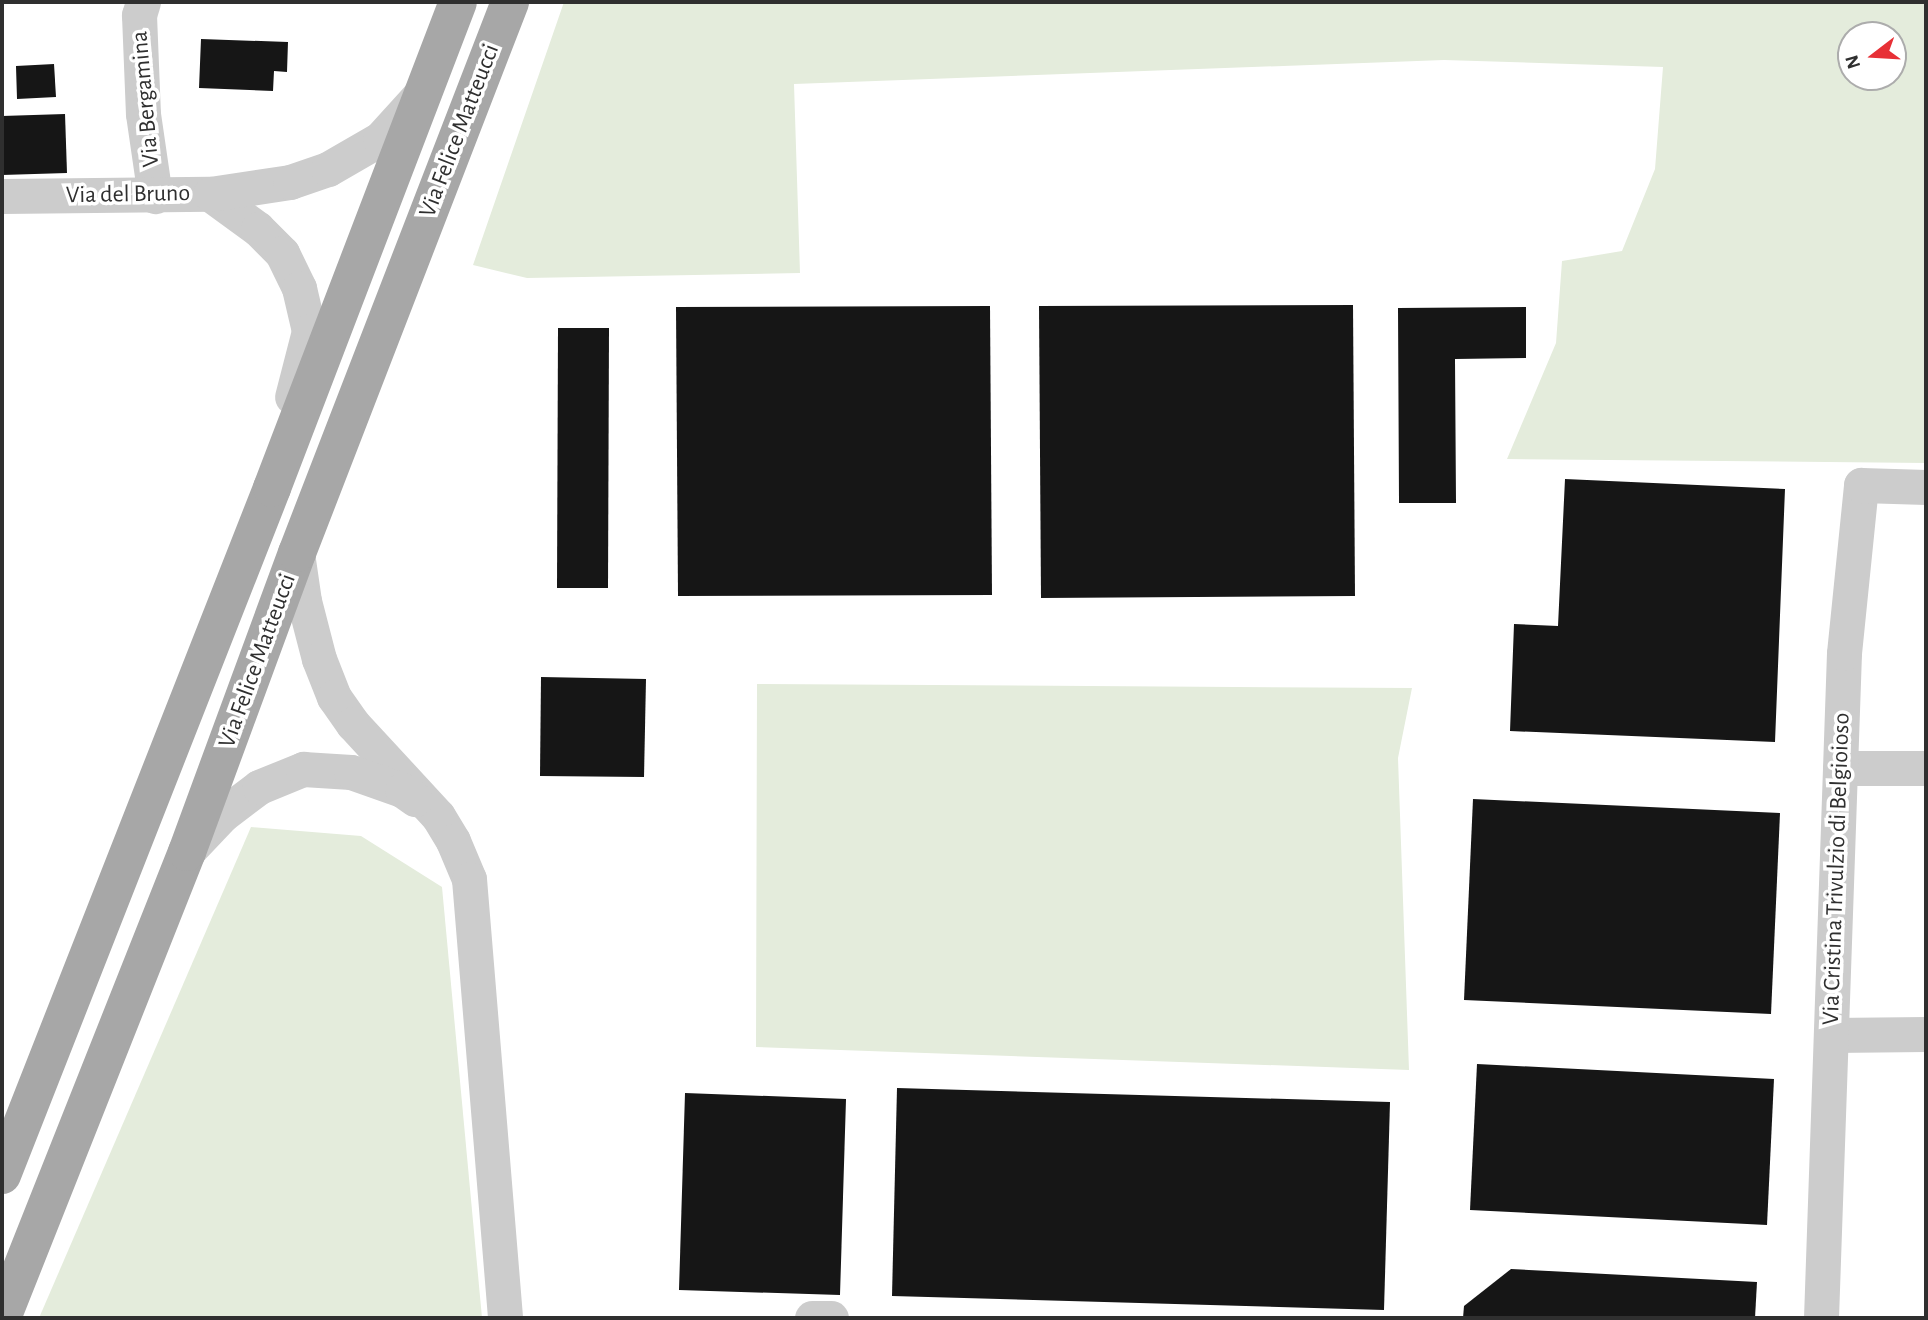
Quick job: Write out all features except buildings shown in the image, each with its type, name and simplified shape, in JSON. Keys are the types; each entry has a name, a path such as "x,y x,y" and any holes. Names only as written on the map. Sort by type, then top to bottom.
{"main road":[{"name":"Via Felice Matteucci","path":"2,1175 428,87 458,2"},
{"name":"Via Felice Matteucci","path":"2,1318 187,852 297,553 510,2"}],"street":[{"name":"Via Bergamina","path":"143,2 139,15 143,114 155,196"},
{"path":"211,194 290,182 328,169 380,139 428,87"},
{"name":"Via del Bruno","path":"2,196 211,194 258,229 282,253 299,288 309,331 272,488"},
{"name":"Via Cristina Trivulzio di Belgioioso","path":"1821,1318 1844,653 1861,485 1926,487"},
{"path":"297,553 304,601 319,659 334,697 353,724 438,816 453,841 469,879 505,1318"},
{"path":"1840,768 1926,768"},
{"path":"187,852 222,815 259,787 303,769 351,772 402,790 438,816"},
{"path":"1830,1035 1926,1034"},
{"path":"812,1318 831,1318"}],"green space":[{"path":"564,2 1926,2 1926,463 1507,459 1556,343 1562,261 1622,251 1655,169 1663,67 1444,60 794,84 800,273 527,278 473,265"},
{"path":"757,684 1412,688 1398,758 1409,1070 756,1047"},
{"path":"251,827 361,836 442,887 482,1318 39,1318"}]}
